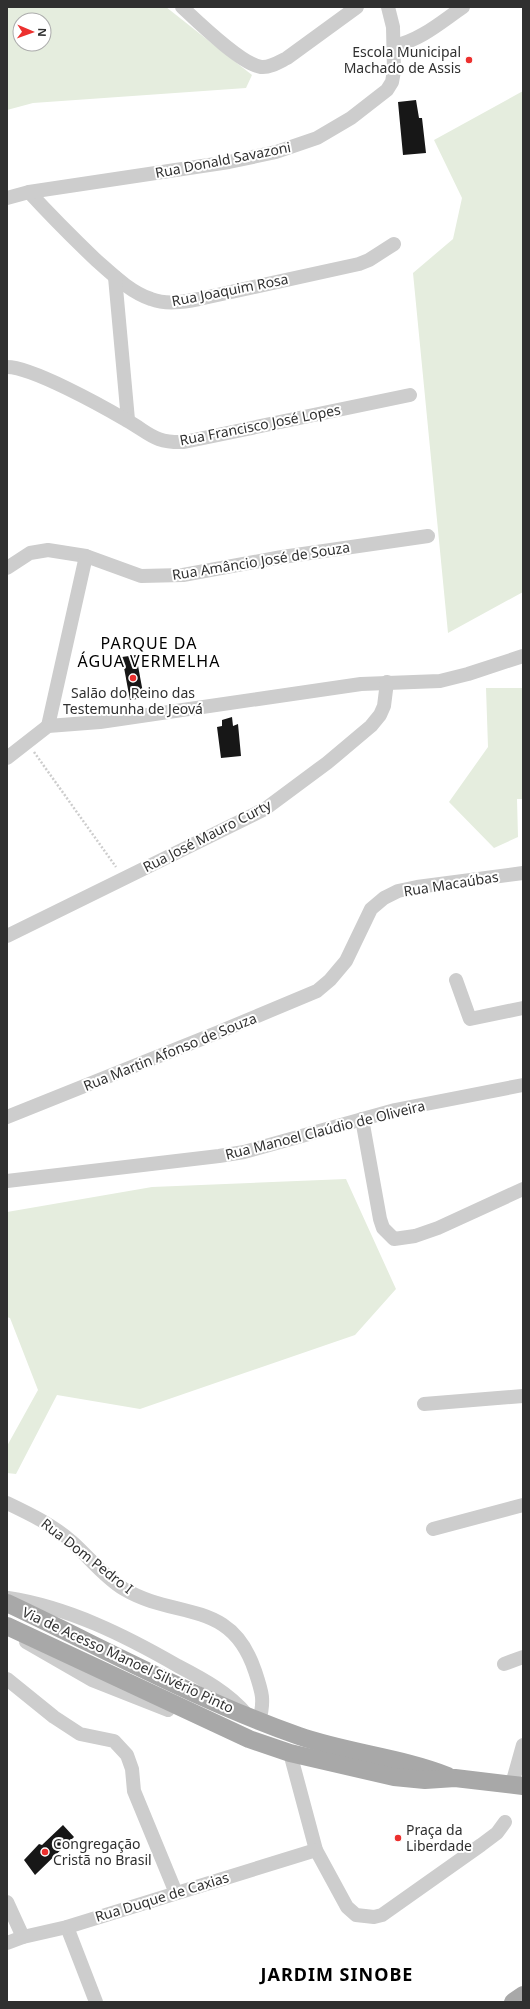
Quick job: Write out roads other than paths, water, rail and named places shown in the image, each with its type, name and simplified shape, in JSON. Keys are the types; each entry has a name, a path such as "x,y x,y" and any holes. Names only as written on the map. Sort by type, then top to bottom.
{"main road":[{"name":"Via de Acesso Manoel Silvério Pinto","path":"7,1603 119,1657 254,1719 335,1748 428,1768 455,1778"},
{"name":"Via de Acesso Manoel Silvério Pinto","path":"7,1626 249,1739 290,1753 394,1777 425,1780 455,1778 518,1785"},
{"path":"186,1709 248,1728 255,1728 254,1719"},
{"path":"513,2002 523,1995"}],"street":[{"path":"182,7 214,37 249,62 261,66 276,64 287,58 357,7"},
{"name":"Rua Donald Savazoni","path":"7,198 29,192 229,162 276,152 306,143 350,118 386,90 392,82 394,71 393,27 388,7"},
{"path":"394,46 408,43 425,34 463,7"},
{"name":"Rua Joaquim Rosa","path":"29,192 56,223 115,277 150,299 164,302 179,303 359,264 369,260 394,244"},
{"path":"115,277 128,420"},
{"name":"Rua Francisco José Lopes","path":"7,367 17,367 57,384 128,420 148,435 170,442 184,442 410,395"},
{"name":"Rua Amâncio José de Souza","path":"7,568 30,553 48,550 86,556 141,576 184,575 282,557 428,536"},
{"path":"48,726 86,556"},
{"path":"7,758 48,726 100,722 361,684 440,681 468,674 523,656"},
{"name":"Rua José Mauro Curty","path":"7,936 265,809 359,737 380,715 384,706 387,682"},
{"name":"Rua Macaúbas","path":"330,980 346,961 371,909 384,898 398,891 417,887 523,874"},
{"name":"Rua Martin Afonso de Souza","path":"7,1117 305,997 330,980"},
{"path":"456,980 470,1019 523,1008"},
{"name":"Rua Manoel Claúdio de Oliveira","path":"7,1182 244,1152 395,1110 523,1085"},
{"path":"362,1119 380,1219 383,1228 394,1239 402,1239 438,1228 523,1189"},
{"path":"424,1404 523,1396"},
{"name":"Rua Dom Pedro I","path":"7,1503 37,1518 60,1532 122,1588 138,1596 208,1617 224,1624 233,1631 243,1645 253,1664 262,1691 263,1706 254,1719"},
{"path":"433,1529 523,1505"},
{"name":"Via de Acesso Manoel Silvério Pinto","path":"7,1598 66,1614 105,1628 144,1647 226,1694 254,1719"},
{"name":"Via de Acesso Manoel Silvério Pinto","path":"7,1630 56,1661 92,1680 209,1726 249,1739"},
{"path":"504,1664 523,1657"},
{"path":"7,1679 54,1717 80,1734 114,1741 127,1755 132,1769 134,1791 176,1893"},
{"path":"518,1785 523,1745"},
{"path":"290,1753 316,1850 348,1907 356,1915 374,1917 382,1915 497,1833 505,1822"},
{"name":"Rua Duque de Caxias","path":"7,1943 23,1937 67,1927 316,1850"},
{"path":"7,1902 23,1937"},
{"path":"67,1927 96,2002"}],"place":[{"name":"Escola Municipal Machado de Assis","path":"469,60"},
{"name":"Salão do Reino das Testemunha de Jeová","path":"133,678"},
{"name":"Praça da Liberdade","path":"398,1838"},
{"name":"Congregação Cristã no Brasil","path":"45,1852"}],"district":[{"name":"PARQUE DA ÁGUA VERMELHA","path":"149,652"},
{"name":"JARDIM SINOBE","path":"337,1975"}]}
